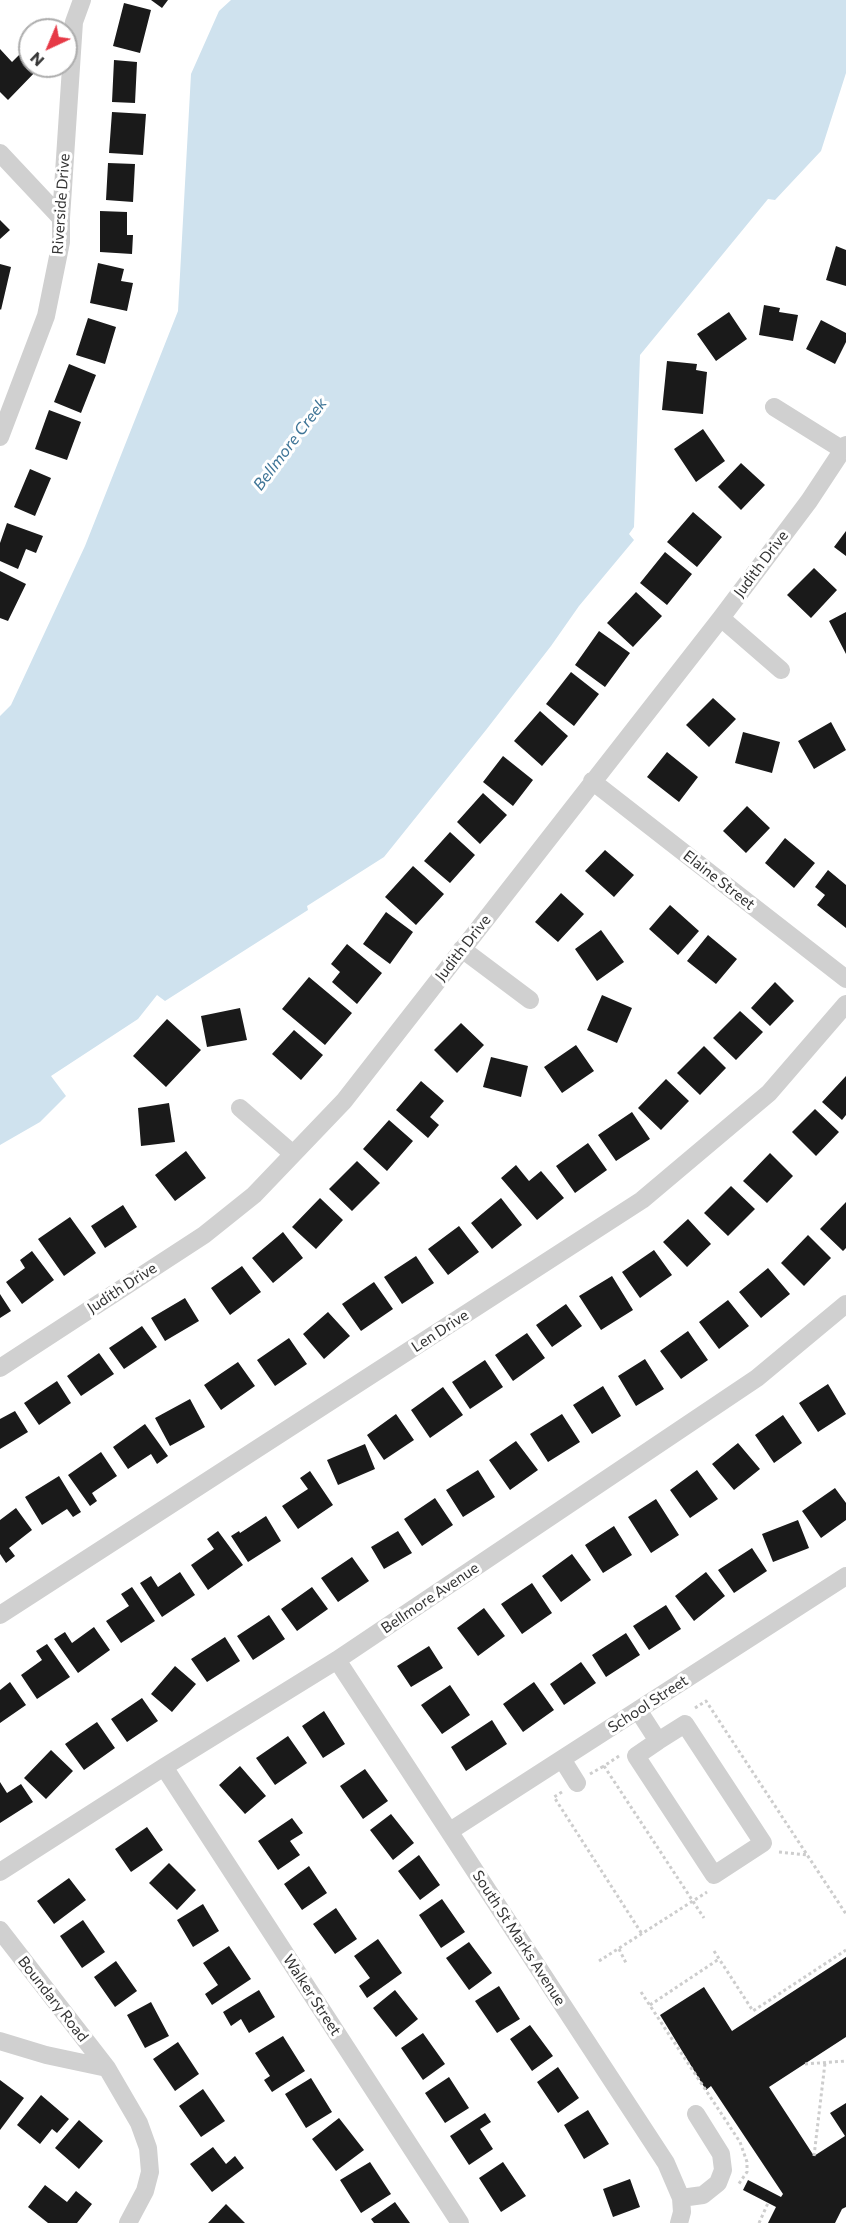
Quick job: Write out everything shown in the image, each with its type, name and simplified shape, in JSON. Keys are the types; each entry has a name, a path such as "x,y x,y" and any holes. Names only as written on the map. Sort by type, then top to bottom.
{"street":[{"name":"Riverside Drive","path":"0,437 46,316 61,242 60,218 74,22 82,0"},
{"path":"0,153 60,218"},
{"path":"774,407 845,448"},
{"name":"Judith Drive","path":"0,1368 204,1235 254,1195 344,1101 721,618 809,501 845,448"},
{"path":"721,618 781,670"},
{"name":"Elaine Street","path":"592,781 846,979"},
{"path":"462,949 530,1000"},
{"name":"Len Drive","path":"0,1615 642,1200 769,1093 846,1004"},
{"path":"240,1108 293,1154"},
{"name":"Bellmore Avenue","path":"0,1872 337,1660 757,1378 846,1304"},
{"name":"School Street","path":"450,1831 846,1576"},
{"name":"South St Marks Avenue","path":"337,1660 666,2163 681,2198 682,2212 679,2223"},
{"path":"638,1710 658,1741"},
{"path":"685,1724 764,1842 714,1875 636,1756 658,1741 685,1724"},
{"path":"562,1759 577,1783"},
{"name":"Walker Street","path":"164,1767 460,2223"},
{"name":"Boundary Road","path":"0,1930 107,2068 139,2123 148,2148 150,2172 135,2220"},
{"path":"0,2041 46,2055 107,2068"},
{"path":"681,2198 703,2195 718,2183 723,2170 721,2154 696,2114"}],"path":[{"path":"685,1724 690,1712 706,1701 846,1913"},
{"path":"636,1756 623,1754 554,1797 642,1934"},
{"path":"604,1766 704,1918"},
{"path":"770,1851 807,1855"},
{"path":"599,1961 712,1888"},
{"path":"618,1949 626,1963"},
{"path":"714,1951 753,2011 846,1950"},
{"path":"650,2005 719,1959"},
{"path":"805,2064 846,2061"},
{"path":"814,2156 825,2063"},
{"path":"759,2223 768,2203"}],"water":[{"name":"Bellmore Creek","path":"231,0 846,0 846,73 821,151 775,200 768,199 640,355 634,527 629,534 634,540 579,606 486,730 384,857 307,906 308,910 165,1001 157,995 138,1019 51,1076 66,1096 40,1122 0,1145 0,716 11,705 85,546 178,311 191,74 219,11"}],"building":[{"path":"151,0 168,0 162,8"},
{"path":"124,3 151,10 140,53 113,46"},
{"path":"0,49 12,62 18,56 18,78 29,78 8,100 0,92"},
{"path":"114,60 137,62 135,103 112,102"},
{"path":"112,112 146,114 143,155 109,153"},
{"path":"108,163 135,164 133,202 106,200"},
{"path":"100,211 127,212 127,235 133,235 132,254 100,252"},
{"path":"0,220 10,230 0,239"},
{"path":"836,246 846,250 846,286 826,280"},
{"path":"98,263 124,269 121,281 133,283 127,311 90,303"},
{"path":"0,264 11,267 1,310 0,309"},
{"path":"764,305 780,308 779,312 798,315 793,341 759,335"},
{"path":"729,312 747,339 716,361 697,334"},
{"path":"88,318 116,327 105,364 76,355"},
{"path":"821,320 846,333 846,342 835,364 806,349"},
{"path":"667,361 697,364 696,370 707,372 703,414 662,410"},
{"path":"69,364 96,375 81,413 54,402"},
{"path":"49,410 81,422 67,460 35,449"},
{"path":"703,429 725,461 696,482 674,449"},
{"path":"741,463 765,485 741,510 718,487"},
{"path":"30,469 51,478 35,516 14,507"},
{"path":"693,512 722,537 697,567 667,542"},
{"path":"7,523 43,536 36,553 26,549 18,569 0,561 0,543"},
{"path":"846,531 846,556 834,547"},
{"path":"665,552 692,574 667,605 640,583"},
{"path":"814,568 837,590 811,618 787,595"},
{"path":"0,571 26,584 8,621 0,618"},
{"path":"636,592 662,616 633,647 607,623"},
{"path":"846,612 846,654 829,621"},
{"path":"599,631 630,653 605,687 575,665"},
{"path":"571,672 599,694 574,726 546,704"},
{"path":"713,698 736,719 709,747 686,725"},
{"path":"540,711 568,736 542,766 514,741"},
{"path":"831,722 846,750 814,769 798,741"},
{"path":"743,732 780,742 772,773 735,763"},
{"path":"667,752 698,777 679,802 647,777"},
{"path":"503,756 533,780 513,806 483,782"},
{"path":"483,793 507,815 480,844 457,822"},
{"path":"747,806 770,828 746,853 723,831"},
{"path":"450,832 475,855 450,883 424,861"},
{"path":"785,838 815,863 794,888 765,863"},
{"path":"605,850 634,875 614,897 585,871"},
{"path":"413,866 444,894 416,925 385,897"},
{"path":"828,870 846,885 846,928 817,905 825,895 815,887"},
{"path":"561,893 584,914 558,942 535,922"},
{"path":"670,905 699,931 678,955 649,929"},
{"path":"386,912 413,932 390,964 363,944"},
{"path":"601,930 624,962 597,981 575,949"},
{"path":"708,935 737,959 716,984 687,961"},
{"path":"347,944 382,973 357,1004 332,982 340,972 331,964"},
{"path":"309,977 352,1013 325,1045 282,1009"},
{"path":"775,982 794,1001 770,1026 751,1008"},
{"path":"602,995 632,1008 617,1043 587,1030"},
{"path":"240,1008 247,1040 207,1047 201,1016"},
{"path":"740,1011 763,1032 736,1060 713,1038"},
{"path":"167,1019 201,1050 166,1087 133,1056"},
{"path":"461,1023 484,1045 457,1073 434,1050"},
{"path":"294,1030 323,1055 301,1080 272,1054"},
{"path":"576,1045 594,1071 562,1093 544,1067"},
{"path":"704,1046 726,1068 700,1095 677,1073"},
{"path":"491,1057 528,1066 521,1097 483,1087"},
{"path":"846,1076 846,1115 842,1120 822,1102"},
{"path":"666,1079 689,1101 661,1130 638,1108"},
{"path":"421,1081 444,1101 430,1117 439,1125 428,1138 396,1110"},
{"path":"169,1103 175,1142 141,1146 138,1108"},
{"path":"815,1109 839,1132 816,1156 792,1132"},
{"path":"632,1112 650,1139 616,1161 598,1135"},
{"path":"389,1120 413,1141 387,1171 363,1149"},
{"path":"588,1143 607,1170 575,1193 556,1166"},
{"path":"186,1151 206,1178 175,1201 155,1175"},
{"path":"770,1153 793,1176 767,1203 743,1181"},
{"path":"357,1161 380,1183 352,1211 329,1189"},
{"path":"516,1165 529,1181 541,1171 564,1198 537,1220 501,1178"},
{"path":"731,1186 755,1209 728,1236 704,1213"},
{"path":"320,1198 343,1220 316,1249 292,1227"},
{"path":"501,1198 522,1225 492,1249 471,1223"},
{"path":"846,1202 846,1248 843,1251 820,1229"},
{"path":"123,1205 137,1227 105,1248 91,1226"},
{"path":"70,1217 96,1253 64,1276 38,1239"},
{"path":"688,1219 711,1244 687,1267 663,1242"},
{"path":"459,1226 479,1252 448,1275 428,1249"},
{"path":"283,1232 303,1258 273,1283 252,1258"},
{"path":"808,1235 831,1258 804,1286 781,1263"},
{"path":"654,1250 672,1275 640,1298 622,1272"},
{"path":"32,1251 54,1280 22,1304 6,1282 25,1268 20,1260"},
{"path":"416,1256 434,1283 402,1304 384,1277"},
{"path":"242,1266 261,1292 230,1315 211,1288"},
{"path":"768,1268 790,1294 761,1318 739,1292"},
{"path":"612,1276 633,1310 601,1330 579,1296"},
{"path":"374,1282 393,1309 361,1331 342,1304"},
{"path":"0,1294 11,1311 0,1318"},
{"path":"185,1298 199,1321 165,1341 151,1318"},
{"path":"728,1300 749,1326 719,1349 699,1322"},
{"path":"566,1304 582,1326 552,1347 536,1325"},
{"path":"328,1312 350,1336 324,1359 303,1334"},
{"path":"142,1326 157,1347 124,1369 109,1348"},
{"path":"688,1331 708,1360 681,1379 660,1351"},
{"path":"527,1333 545,1358 513,1381 495,1355"},
{"path":"289,1338 307,1364 275,1386 257,1360"},
{"path":"99,1353 114,1374 81,1396 67,1376"},
{"path":"645,1359 664,1389 636,1406 618,1376"},
{"path":"485,1360 503,1387 470,1409 452,1382"},
{"path":"238,1362 255,1386 221,1410 204,1385"},
{"path":"57,1381 71,1403 39,1425 24,1403"},
{"path":"828,1384 846,1414 818,1432 799,1403"},
{"path":"603,1386 621,1416 592,1434 573,1405"},
{"path":"443,1387 463,1415 430,1438 411,1410"},
{"path":"190,1399 205,1427 170,1446 155,1418"},
{"path":"15,1411 28,1432 0,1449 0,1419"},
{"path":"396,1414 414,1440 384,1460 367,1435"},
{"path":"562,1414 580,1442 548,1462 530,1434"},
{"path":"783,1415 802,1443 774,1463 755,1435"},
{"path":"145,1424 168,1456 157,1464 151,1454 128,1469 113,1447"},
{"path":"516,1441 538,1470 510,1490 489,1460"},
{"path":"738,1443 760,1469 734,1490 712,1464"},
{"path":"365,1444 375,1469 338,1485 327,1460"},
{"path":"101,1452 117,1476 92,1493 97,1501 90,1506 68,1475"},
{"path":"478,1470 495,1497 463,1517 446,1490"},
{"path":"697,1470 718,1499 690,1518 670,1490"},
{"path":"310,1471 333,1505 298,1529 282,1506 308,1489 300,1478"},
{"path":"59,1476 81,1512 73,1517 67,1509 42,1525 25,1497"},
{"path":"835,1488 846,1503 846,1520 821,1538 802,1511"},
{"path":"435,1498 453,1525 422,1546 404,1519"},
{"path":"656,1499 679,1535 651,1553 628,1517"},
{"path":"16,1508 32,1530 9,1548 15,1556 6,1563 0,1554 0,1520"},
{"path":"266,1516 281,1541 248,1562 231,1536 239,1531 240,1533"},
{"path":"798,1520 809,1548 773,1562 762,1534"},
{"path":"614,1526 632,1555 603,1573 585,1545"},
{"path":"218,1531 243,1565 208,1590 191,1565 214,1549 207,1539"},
{"path":"398,1531 412,1553 384,1569 371,1547"},
{"path":"752,1548 767,1571 734,1593 718,1570"},
{"path":"572,1554 591,1580 561,1602 542,1576"},
{"path":"352,1557 369,1581 338,1602 321,1578"},
{"path":"180,1572 195,1595 162,1617 140,1583 151,1576 158,1587"},
{"path":"706,1572 725,1596 694,1621 675,1596"},
{"path":"532,1583 552,1613 522,1634 501,1604"},
{"path":"132,1587 155,1621 121,1643 106,1621 129,1606 121,1594"},
{"path":"312,1587 328,1609 297,1631 281,1609"},
{"path":"666,1605 681,1629 649,1650 633,1626"},
{"path":"484,1608 505,1636 478,1656 457,1628"},
{"path":"269,1615 285,1639 253,1660 237,1636"},
{"path":"94,1627 110,1650 78,1673 54,1639 65,1632 72,1643"},
{"path":"626,1633 640,1655 606,1677 592,1655"},
{"path":"225,1637 240,1661 207,1682 191,1659"},
{"path":"47,1644 70,1677 37,1699 21,1675 42,1660 36,1651"},
{"path":"429,1646 443,1668 411,1687 397,1666"},
{"path":"581,1662 596,1683 564,1705 550,1684"},
{"path":"175,1666 196,1684 172,1712 151,1694"},
{"path":"10,1682 26,1705 0,1723 0,1690"},
{"path":"534,1682 554,1710 523,1732 503,1704"},
{"path":"450,1685 470,1715 442,1734 421,1705"},
{"path":"142,1698 158,1721 127,1742 111,1719"},
{"path":"324,1711 345,1744 323,1758 302,1726"},
{"path":"492,1720 507,1744 466,1771 451,1747"},
{"path":"97,1722 115,1748 84,1770 65,1744"},
{"path":"288,1736 307,1763 275,1785 256,1758"},
{"path":"51,1750 73,1771 46,1799 24,1778"},
{"path":"240,1766 266,1796 245,1814 219,1785"},
{"path":"365,1769 388,1801 363,1819 340,1786"},
{"path":"0,1782 7,1793 21,1784 33,1802 0,1823"},
{"path":"391,1814 414,1843 393,1860 370,1830"},
{"path":"292,1818 303,1833 290,1841 300,1855 278,1870 258,1841"},
{"path":"147,1827 163,1850 131,1872 115,1849"},
{"path":"419,1855 440,1885 420,1900 398,1871"},
{"path":"169,1863 196,1890 177,1910 149,1883"},
{"path":"309,1866 327,1893 302,1910 284,1884"},
{"path":"69,1878 86,1900 54,1924 37,1901"},
{"path":"442,1899 465,1932 441,1948 419,1915"},
{"path":"203,1904 219,1931 193,1947 177,1920"},
{"path":"336,1908 357,1939 335,1954 313,1924"},
{"path":"83,1920 105,1952 82,1968 60,1936"},
{"path":"378,1939 402,1973 367,1998 359,1986 370,1978 354,1956"},
{"path":"469,1942 492,1973 469,1990 446,1958"},
{"path":"229,1946 251,1979 212,2005 205,1994 218,1985 203,1963"},
{"path":"846,1957 846,2037 769,2087 814,2156 845,2136 830,2113 846,2103 846,2207 842,2209 835,2223 768,2223 776,2207 743,2190 748,2180 781,2197 783,2194 711,2086 706,2090 660,2015 704,1987 732,2031"},
{"path":"116,1961 137,1991 115,2007 94,1977"},
{"path":"499,1986 520,2019 497,2033 475,2001"},
{"path":"259,1990 275,2017 249,2033 241,2019 231,2026 223,2012"},
{"path":"395,1990 418,2019 396,2037 373,2008"},
{"path":"151,2002 169,2036 145,2048 127,2015"},
{"path":"530,2025 553,2056 532,2071 510,2039"},
{"path":"423,2033 445,2064 423,2080 401,2048"},
{"path":"283,2036 305,2071 272,2092 264,2080 270,2076 255,2053"},
{"path":"178,2042 199,2074 175,2091 153,2059"},
{"path":"558,2067 579,2098 558,2113 537,2082"},
{"path":"449,2077 469,2108 445,2123 425,2093"},
{"path":"311,2078 332,2112 306,2128 285,2094"},
{"path":"0,2080 24,2098 0,2130"},
{"path":"203,2089 225,2121 201,2137 179,2106"},
{"path":"41,2095 69,2119 57,2133 52,2129 40,2144 17,2125"},
{"path":"588,2110 609,2144 584,2159 564,2125"},
{"path":"485,2113 491,2122 480,2129 493,2149 469,2165 450,2136"},
{"path":"339,2118 364,2150 336,2171 312,2139"},
{"path":"79,2120 103,2141 79,2169 55,2148"},
{"path":"213,2147 226,2164 235,2156 244,2168 212,2192 190,2164"},
{"path":"370,2162 391,2194 361,2213 340,2180"},
{"path":"503,2162 526,2196 501,2212 479,2178"},
{"path":"630,2179 640,2207 613,2217 603,2189"},
{"path":"45,2185 67,2202 76,2191 92,2204 77,2223 48,2223 28,2207"},
{"path":"395,2202 410,2223 374,2223 371,2219"},
{"path":"226,2204 245,2223 208,2223"}]}
